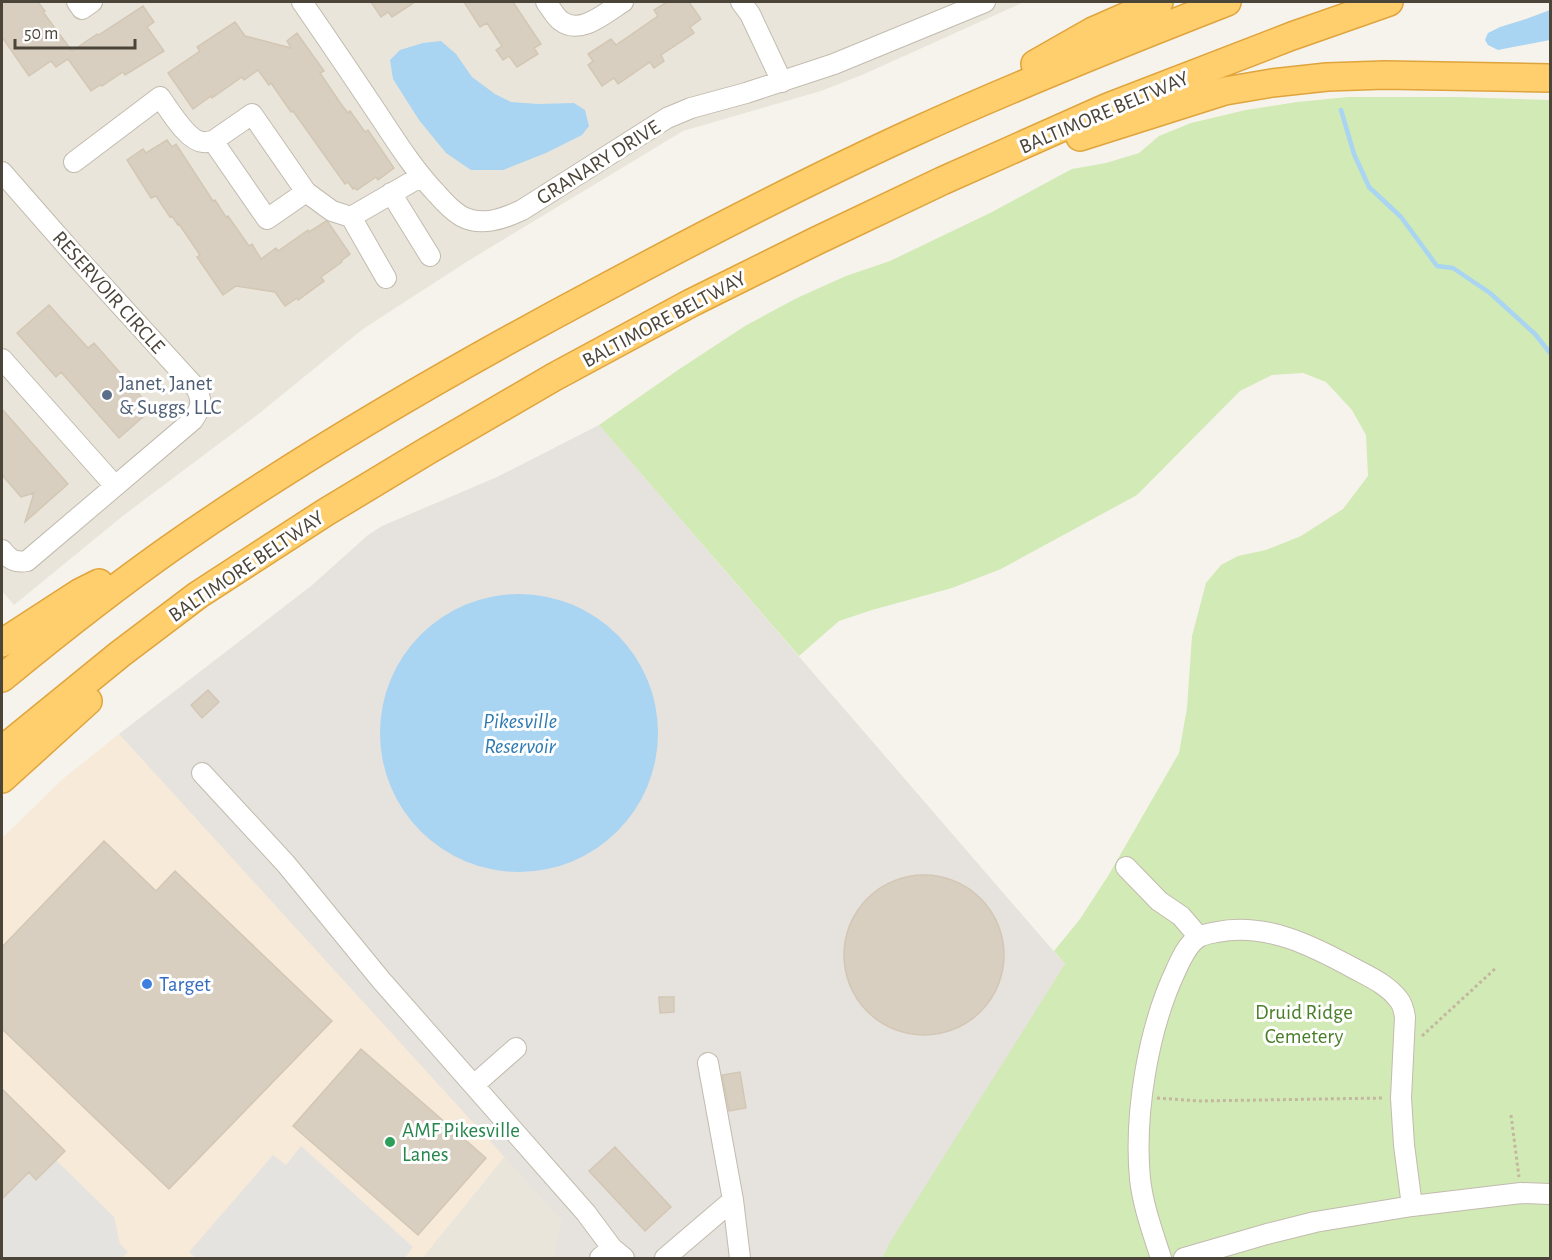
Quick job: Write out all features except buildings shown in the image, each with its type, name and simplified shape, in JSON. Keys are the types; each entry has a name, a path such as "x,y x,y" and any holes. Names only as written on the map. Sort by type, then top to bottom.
{"highway":[{"path":"917,131 1093,31 1159,2"},
{"path":"2,678 91,606 175,545 305,459 531,327 797,187 917,131 1088,57 1227,2"},
{"name":"BALTIMORE BELTWAY","path":"2,750 120,654 198,595 326,512 554,377 702,298 942,181 1108,107 1292,36 1389,2"},
{"path":"942,181 1225,91 1327,77 1385,75 1551,78"},
{"path":"2,643 80,593 175,545"},
{"path":"2,779 128,665 198,595"}],"street":[{"path":"77,2 82,9 92,2"},
{"name":"GRANARY DRIVE","path":"302,2 420,177 450,209 470,219 483,221 507,218 522,210 667,118 691,108 782,82 834,64 985,2"},
{"path":"546,2 559,20 571,26 580,26 594,21 623,2"},
{"path":"741,2 750,14 782,82"},
{"path":"74,162 160,97 188,134 195,140 203,142 213,141 252,114 306,192 332,211 351,217 386,278"},
{"path":"213,141 267,219 306,192"},
{"name":"RESERVOIR CIRCLE","path":"2,172 196,388 201,404 193,420 27,561 9,560 2,550"},
{"path":"351,217 420,177"},
{"path":"391,194 430,256"},
{"path":"2,359 115,486"},
{"path":"202,773 286,864 381,980 586,1213 612,1255"},
{"path":"1126,867 1159,901 1181,916 1199,937"},
{"path":"1161,1258 1144,1205 1138,1141 1145,1078 1155,1028 1165,993 1182,957 1199,937 1229,930 1249,929 1304,943 1379,982 1399,1000 1405,1017 1401,1098 1412,1206"},
{"path":"474,1085 516,1048"},
{"path":"708,1063 733,1200 740,1258"},
{"path":"1184,1258 1316,1222 1412,1206 1521,1193 1551,1194"},
{"path":"665,1258 733,1200"}],"path":[{"path":"1403,1053 1497,967"},
{"path":"1143,1096 1199,1101 1401,1098"},
{"path":"1511,1115 1521,1193"}],"shaded area":[{"path":"2,2 1024,2 862,75 821,91 683,131 468,261 363,329 256,416 124,515 14,605 2,591"},
{"path":"599,425 1082,984 903,1258 553,1258 562,1220 119,734 311,586 368,535 382,526 497,477"},
{"path":"119,734 505,1156 422,1258 2,1258 2,838 64,778"},
{"path":"301,1146 413,1247 405,1258 196,1258 189,1252 273,1155 286,1165"},
{"path":"505,1156 563,1220 553,1258 422,1258"},
{"path":"56,1160 114,1217 120,1244 128,1252 122,1258 2,1258 2,1199 29,1172 36,1179"}],"green space":[{"name":"Druid Ridge Cemetery","path":"1348,97 1550,100 1550,1258 882,1258 1065,964 1054,951 1080,919 1108,876 1179,753 1187,708 1192,636 1206,583 1221,565 1238,556 1266,550 1301,536 1343,509 1368,476 1366,435 1352,410 1326,382 1303,373 1272,375 1240,391 1137,495 1001,569 952,588 839,621 799,656 599,425 745,326 797,298 846,276 890,261 992,212 1072,169 1106,163 1139,153 1159,136 1191,123 1246,110"}],"water":[{"path":"1550,10 1550,40 1498,50 1488,45 1485,40 1488,33 1500,27"},
{"path":"441,41 456,54 472,77 495,94 511,102 574,103 585,110 589,126 582,135 546,153 503,170 471,170 446,153 419,120 393,79 390,60 400,50 423,43"},
{"name":"Pikesville Reservoir","path":"519,594 559,600 585,610 607,625 627,645 642,667 652,693 658,733 652,773 642,799 627,821 607,841 585,856 559,866 519,872 479,866 453,856 431,841 411,821 396,799 386,773 380,733 386,693 396,667 411,645 431,625 453,610 479,600"}],"waterway":[{"path":"1341,110 1354,154 1369,187 1401,217 1437,266 1453,268 1490,293 1535,334 1550,353"}],"place":[{"name":"Janet, Janet & Suggs, LLC","path":"107,395"},
{"name":"Target","path":"147,984"},
{"name":"AMF Pikesville Lanes","path":"390,1142"}]}
